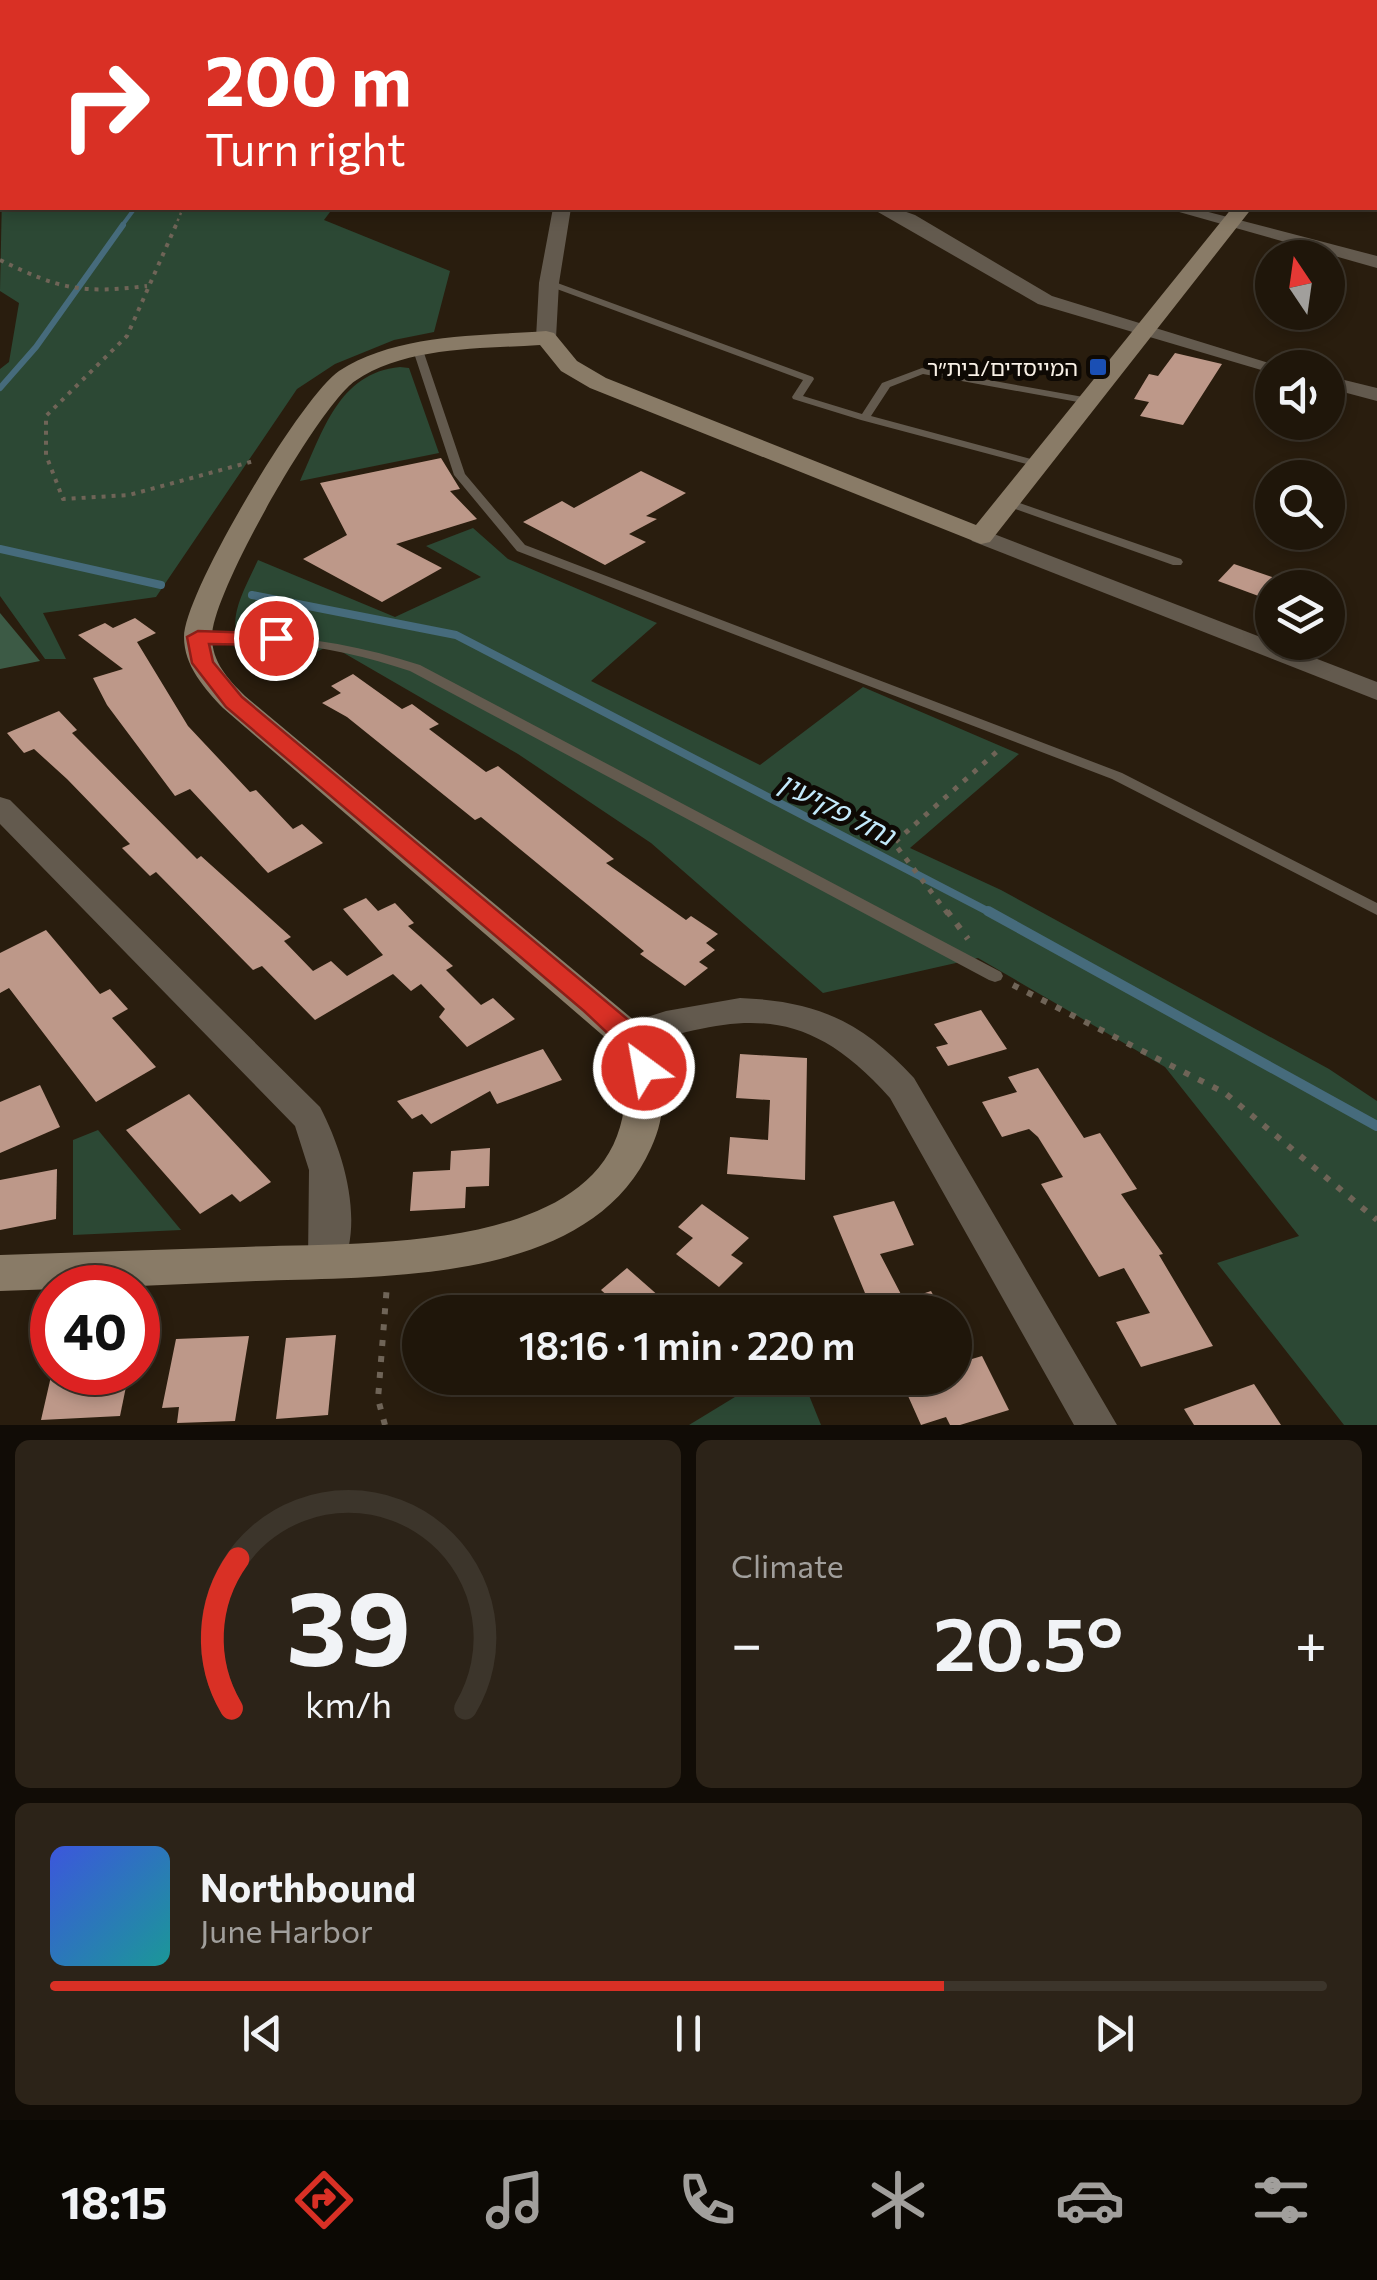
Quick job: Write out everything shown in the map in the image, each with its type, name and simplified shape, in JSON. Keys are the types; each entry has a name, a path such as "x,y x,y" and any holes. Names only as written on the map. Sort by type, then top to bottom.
{"street":[{"path":"562,210 549,284 546,338 556,356 598,382 1377,692"},
{"path":"885,210 1046,300 1255,362"},
{"path":"1192,210 1236,215 1377,262"},
{"path":"981,536 1236,215"},
{"path":"0,1274 389,1257 504,1240 551,1224 590,1200 624,1167 637,1141 645,1108 644,1068 628,1036 234,702 202,663 198,637 198,622 217,577 336,384 372,365 418,350 546,338"},
{"path":"1345,387 1377,395"},
{"path":"0,807 308,1117 323,1143 332,1183 328,1261"},
{"path":"628,1036 678,1016 750,1008 824,1024 871,1053 902,1088 1096,1425"}],"lane":[{"path":"549,284 809,379 797,397 1038,464"},
{"path":"418,350 460,475 521,548 1118,776 1377,910"},
{"path":"866,418 886,386 922,371 1089,401"},
{"path":"1008,503 1177,562"},
{"path":"198,637 249,636 342,646 414,668 995,976"}],"path":[{"path":"181,210 126,336 46,416 46,455 63,499 129,495 232,464 289,456"},
{"path":"0,260 56,287 112,290 147,286"},
{"path":"1014,736 894,842 995,976 1226,1093 1377,1220"},
{"path":"384,1425 378,1399 389,1257"}],"green space":[{"path":"2,210 332,210 324,220 450,271 434,332 394,340 335,364 297,389 156,597 43,613 66,659 45,659 0,596 0,369 9,362 19,303 0,291"},
{"path":"400,367 409,368 439,453 300,481 325,425 347,393 361,380"},
{"path":"473,528 508,559 657,623 591,681 760,765 863,687 1019,754 910,848 1001,890 1329,1069 1377,1101 1377,1425 1344,1425 1217,1263 1299,1236 1165,1067 978,958 823,993 651,843 518,754 330,645 265,679 242,648 235,622 237,609 258,560 395,617 481,577 426,546"},
{"path":"0,613 40,661 0,669"},
{"path":"98,1130 181,1230 73,1235 73,1140"},
{"path":"738,1395 809,1395 821,1425 689,1425"}],"building":[{"path":"1175,353 1222,364 1183,425 1140,416 1149,402 1134,399 1149,374 1158,376"},
{"path":"441,458 460,489 450,491 477,519 396,544 442,568 382,602 303,559 347,535 320,483"},
{"path":"641,471 686,493 646,516 657,519 629,534 646,542 605,565 523,522 562,501 574,508"},
{"path":"1234,564 1255,571 1255,595 1218,581"},
{"path":"135,618 156,633 137,642 188,726 250,792 256,790 293,829 302,824 323,843 268,873 190,789 175,796 107,705 93,678 123,669 78,635 105,623 113,628"},
{"path":"353,674 402,709 412,704 439,724 429,729 486,772 498,766 614,859 606,863 686,920 691,916 718,934 706,943 715,950 699,962 708,968 685,986 640,954 644,951 481,817 475,820 347,717 322,703 341,693 331,686"},
{"path":"59,711 77,730 72,733 197,859 201,856 291,937 284,941 313,971 331,961 347,976 383,955 343,909 366,898 378,911 395,903 414,923 408,926 453,966 446,970 481,1005 493,998 515,1019 467,1047 439,1017 445,1009 421,984 411,991 393,974 315,1020 262,966 253,970 156,872 150,876 122,848 130,844 67,779 34,749 24,753 7,733"},
{"path":"46,930 100,994 110,989 128,1009 112,1018 156,1067 96,1102 9,988 0,993 0,953"},
{"path":"981,1010 1007,1049 948,1066 936,1047 948,1044 934,1024"},
{"path":"543,1049 562,1080 497,1104 490,1091 431,1124 422,1114 412,1119 397,1101"},
{"path":"740,1054 807,1058 805,1180 727,1174 730,1137 768,1140 770,1100 736,1098"},
{"path":"1038,1068 1084,1138 1100,1133 1137,1189 1121,1194 1163,1254 1159,1255 1213,1346 1141,1367 1116,1322 1150,1313 1124,1268 1099,1277 1041,1184 1063,1177 1038,1137 1029,1129 1002,1137 982,1102 1017,1092 1008,1077"},
{"path":"40,1085 60,1127 0,1153 0,1102"},
{"path":"189,1094 271,1182 240,1202 232,1194 200,1214 126,1130"},
{"path":"490,1148 489,1186 466,1187 465,1208 410,1211 413,1172 450,1170 451,1151"},
{"path":"57,1169 56,1219 0,1230 0,1180"},
{"path":"894,1201 914,1245 880,1254 901,1295 858,1295 865,1293 833,1216"},
{"path":"702,1204 749,1238 731,1255 743,1263 719,1287 676,1254 693,1238 678,1227"},
{"path":"627,1268 658,1295 607,1295 601,1290"},
{"path":"336,1335 328,1415 276,1419 286,1338"},
{"path":"249,1336 235,1421 177,1423 179,1407 162,1408 176,1339"},
{"path":"982,1356 1009,1410 960,1425 950,1425 946,1417 921,1425 908,1395 972,1395 972,1359"},
{"path":"1254,1384 1281,1425 1194,1425 1184,1409"},
{"path":"47,1395 124,1395 120,1416 41,1420"}],"waterway":[{"name":"נחל פקיעין","path":"121,227 134,210"},
{"name":"נחל פקיעין","path":"0,388 36,347 123,225"},
{"name":"נחל פקיעין","path":"0,549 161,585"},
{"name":"נחל פקיעין","path":"252,595 456,635 993,914"},
{"name":"נחל פקיעין","path":"988,911 1377,1126"}],"place":[{"name":"המייסדים/בית״ר","path":"1098,367"}],"route":[{"path":"276,638 198,637 202,663 234,702 594,1004 628,1036 644,1068"}]}
